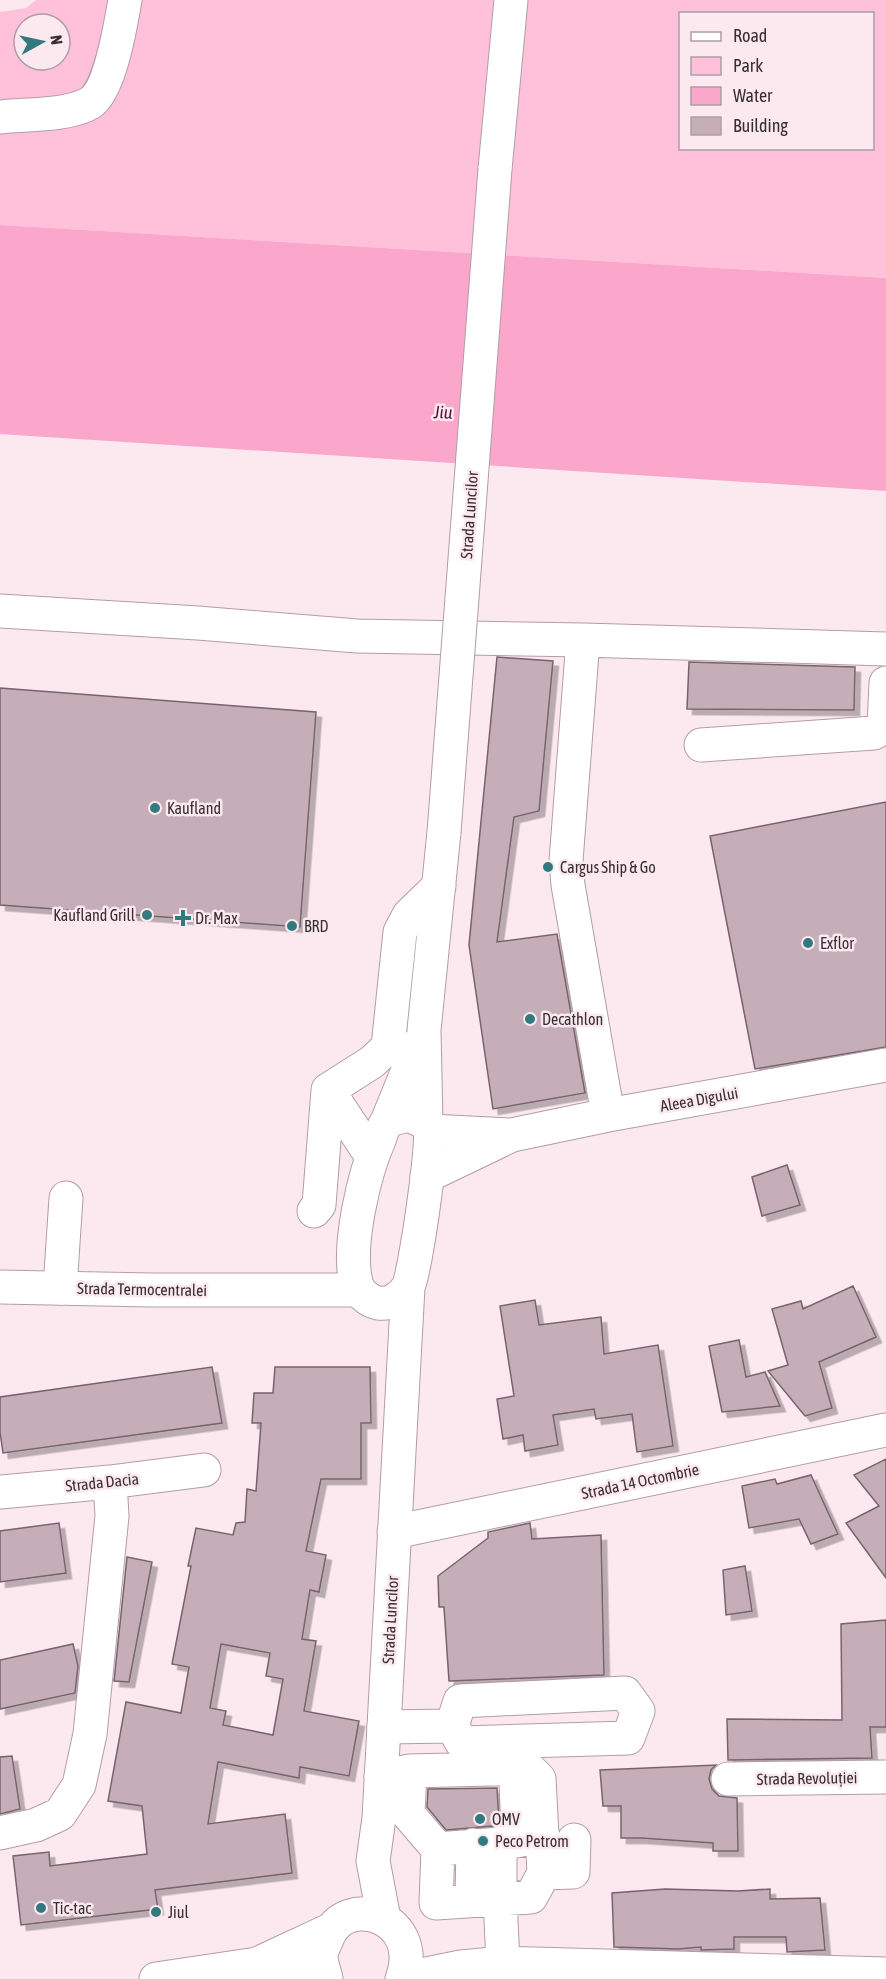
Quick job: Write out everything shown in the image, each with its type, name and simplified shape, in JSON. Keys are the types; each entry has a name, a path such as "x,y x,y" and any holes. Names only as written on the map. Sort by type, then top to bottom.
{"main road":[{"path":"0,117 72,110 92,102 105,84 125,0"},
{"name":"Strada Luncilor","path":"384,1919 373,1861 379,1818 396,1773 384,1727 408,1287 414,1267 427,1176 428,1127 424,1030 444,832 510,0"},
{"path":"0,611 198,623 357,636 886,649"},
{"path":"583,640 566,861 568,885 608,1115"},
{"path":"701,745 874,733 884,727 886,683"},
{"path":"328,1090 372,1062 388,1047 400,932 409,915 439,886"},
{"name":"Strada Luncilor","path":"402,1380 369,1296 356,1282 354,1261 356,1232 372,1157 424,1030"},
{"name":"Aleea Digului","path":"427,1176 512,1135 608,1115 886,1065"},
{"path":"328,1090 372,1157"},
{"path":"314,1211 319,1205 328,1090"},
{"name":"Aleea Digului","path":"386,1124 408,1116 418,1119 428,1127 512,1135"},
{"path":"60,1288 66,1198"},
{"path":"284,1290 337,1260 346,1251 356,1232"},
{"name":"Strada Termocentralei","path":"0,1287 284,1290 369,1296"},
{"path":"369,1296 393,1301 408,1287"},
{"name":"Strada 14 Octombrie","path":"394,1532 886,1430"},
{"name":"Strada Dacia","path":"0,1492 110,1482 204,1470"},
{"path":"0,1833 36,1825 60,1814 79,1785 90,1734 111,1516 110,1482"},
{"path":"625,1693 638,1711 628,1738 462,1743 452,1726 460,1701 625,1693"},
{"path":"384,1727 452,1726"},
{"path":"487,1844 518,1831 516,1782 528,1768"},
{"path":"528,1768 539,1779 559,1838 531,1897 436,1903 438,1849 408,1814 396,1773 528,1768"},
{"name":"Strada Revoluției","path":"728,1779 886,1777"},
{"path":"438,1849 559,1838"},
{"path":"487,1844 486,1899 503,1964"},
{"name":"Strada Luncilor","path":"327,1979 320,1955 373,1861"},
{"path":"156,1979 257,1965 337,1924 357,1915 370,1914 384,1919 396,1928 404,1940 405,1967 503,1964 886,1974"},
{"path":"257,1965 316,1979"}],"green space":[{"path":"36,0 886,0 886,278 0,225 0,12 26,8"}],"water":[{"name":"Jiu","path":"0,225 886,278 886,491 0,434"}],"building":[{"path":"497,657 553,661 539,811 514,817 497,942 557,934 585,1093 493,1109 469,945"},
{"path":"689,662 855,667 854,710 687,709"},
{"name":"Kaufland","path":"0,688 316,712 300,927 0,905"},
{"name":"Exflor","path":"886,802 886,1047 755,1069 710,836"},
{"path":"787,1165 800,1205 762,1216 752,1177"},
{"path":"853,1286 876,1337 819,1362 832,1408 805,1416 768,1371 788,1365 772,1309 801,1301 803,1309"},
{"path":"535,1300 539,1325 601,1317 604,1354 658,1345 673,1446 637,1452 632,1414 596,1419 594,1409 553,1415 558,1445 525,1451 523,1435 503,1439 497,1399 514,1396 500,1306"},
{"path":"739,1340 746,1377 765,1372 780,1406 722,1412 709,1346"},
{"path":"212,1367 222,1423 3,1453 0,1432 0,1397"},
{"path":"275,1367 370,1367 371,1423 361,1423 361,1479 321,1479 306,1551 326,1555 319,1592 310,1590 302,1639 316,1641 304,1711 359,1721 349,1776 300,1767 299,1778 218,1762 208,1824 285,1814 292,1873 155,1890 158,1909 21,1925 13,1856 49,1852 50,1866 147,1854 142,1806 108,1801 126,1702 181,1713 189,1667 172,1664 196,1528 233,1535 236,1523 245,1522 247,1489 256,1491 261,1423 252,1423 254,1393 273,1393","holes":["221,1644 270,1653 266,1676 283,1679 273,1735 223,1725 226,1711 210,1708"]},
{"path":"886,1459 886,1578 846,1523 879,1506 854,1475"},
{"path":"811,1475 838,1534 811,1544 799,1519 749,1528 742,1486 775,1479 777,1484"},
{"path":"59,1523 66,1573 0,1582 0,1531"},
{"path":"530,1523 532,1539 601,1535 604,1675 449,1681 444,1607 439,1607 438,1576 488,1538 488,1532"},
{"path":"127,1557 152,1562 129,1682 114,1681"},
{"path":"745,1566 752,1611 726,1615 723,1570"},
{"path":"886,1620 886,1727 870,1727 872,1758 728,1760 727,1719 842,1720 841,1624"},
{"path":"73,1644 78,1666 75,1693 0,1709 0,1660"},
{"path":"12,1756 20,1809 0,1814 0,1757"},
{"path":"716,1765 711,1770 709,1779 712,1789 719,1796 737,1798 738,1851 713,1851 713,1843 621,1838 621,1806 603,1806 600,1770"},
{"path":"497,1788 499,1822 493,1826 446,1830 427,1807 428,1789"},
{"path":"665,1889 738,1891 770,1889 770,1899 820,1898 825,1950 787,1952 786,1937 734,1937 734,1949 614,1947 612,1893"}],"place":[{"name":"Kaufland","path":"155,808"},
{"name":"Cargus Ship & Go","path":"548,867"},
{"name":"Kaufland Grill","path":"147,915"},
{"name":"Dr. Max","path":"183,918"},
{"name":"BRD","path":"292,926"},
{"name":"Exflor","path":"808,943"},
{"name":"Decathlon","path":"530,1019"},
{"name":"OMV","path":"480,1819"},
{"name":"Peco Petrom","path":"483,1841"},
{"name":"Tic-tac","path":"41,1908"},
{"name":"Jiul","path":"156,1912"}]}
